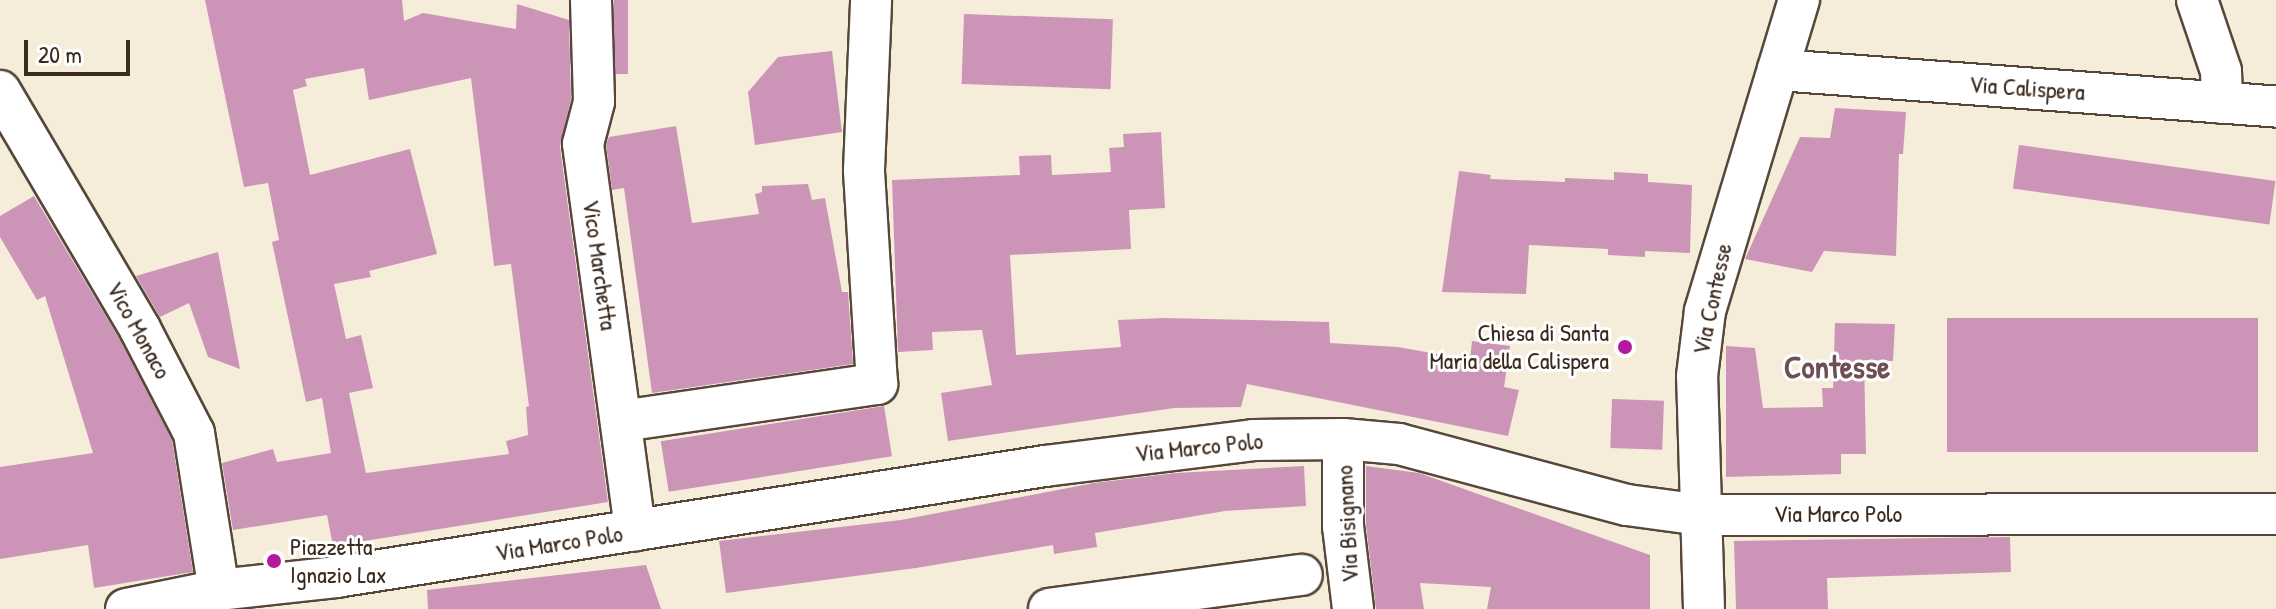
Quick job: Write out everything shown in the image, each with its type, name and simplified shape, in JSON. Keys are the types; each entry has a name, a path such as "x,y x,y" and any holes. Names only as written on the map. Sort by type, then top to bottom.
{"street":[{"name":"Vico Marchetta","path":"591,0 594,102 583,144 635,531"},
{"path":"622,421 877,384 864,170 871,0"},
{"name":"Via Contesse","path":"1704,609 1697,376 1705,311 1799,0"},
{"path":"2197,0 2221,71 2222,103"},
{"name":"Via Calispera","path":"1778,70 2276,107"},
{"name":"Vico Monaco","path":"0,91 140,329 194,433 219,590"},
{"name":"Via Marco Polo","path":"126,609 219,590 336,577 1197,444 1343,439 1399,444 1627,505 1702,515 2276,514"},
{"name":"Via Bisignano","path":"1343,439 1343,526 1353,609"},
{"path":"1052,609 1201,599 1302,575"}],"building":[{"path":"205,0 402,0 404,21 423,13 516,29 517,4 569,20 571,99 560,147 608,502 333,546 327,515 233,530 222,463 273,449 277,462 331,453 322,398 306,402 272,242 279,240 268,183 244,187","holes":["364,68 369,100 471,78 494,266 511,264 529,406 526,407 528,435 506,441 509,454 366,473 349,393 373,388 361,335 346,339 334,284 371,277 369,271 437,254 410,149 310,175 293,90 307,86 305,79"]},
{"path":"614,0 628,0 628,74 614,74"},
{"path":"964,14 1113,19 1110,89 962,84"},
{"path":"832,51 842,132 755,145 748,92 778,57"},
{"path":"1835,108 1906,112 1903,154 1899,154 1896,256 1824,251 1812,272 1745,259 1800,137 1830,138"},
{"path":"676,126 692,223 759,214 755,194 762,192 762,186 808,184 812,200 825,198 842,292 848,292 853,364 652,393 624,188 612,190 606,145 609,137"},
{"path":"1161,132 1165,208 1129,210 1131,249 1010,255 1016,355 1121,347 1118,320 1164,318 1329,322 1330,343 1398,347 1470,360 1472,341 1510,346 1504,387 1519,390 1508,436 1247,384 1241,407 1174,408 948,441 941,393 992,385 982,330 932,332 933,350 898,352 892,180 1020,175 1019,156 1051,155 1052,175 1111,172 1109,148 1124,147 1123,134"},
{"path":"2019,145 2275,181 2269,225 2013,189"},
{"path":"1459,171 1491,175 1490,179 1565,182 1565,178 1614,180 1614,172 1648,174 1648,182 1692,185 1690,253 1645,251 1645,257 1608,255 1608,249 1529,245 1526,294 1442,292"},
{"path":"34,196 120,340 172,440 193,572 94,588 88,545 0,559 0,467 93,453 45,296 37,300 0,237 0,216"},
{"path":"218,252 240,369 208,357 189,303 160,317 136,276"},
{"path":"1947,318 2258,318 2258,452 1947,452"},
{"path":"1835,323 1895,324 1893,361 1864,360 1866,454 1841,454 1841,474 1726,477 1726,346 1755,348 1763,408 1823,407 1822,388 1833,388"},
{"path":"1612,399 1664,401 1662,450 1610,448"},
{"path":"884,406 892,456 669,492 661,441"},
{"path":"1304,466 1306,506 1225,511 1095,533 1097,547 1054,554 1053,545 916,568 726,593 719,541 901,520 1094,483 1176,473"},
{"path":"1366,466 1419,473 1650,555 1650,609 1487,609 1491,587 1420,583 1424,609 1376,609 1366,525"},
{"path":"2010,537 2011,572 1827,578 1828,609 1736,609 1734,541"},
{"path":"646,565 661,609 428,609 427,590"}],"place":[{"name":"Chiesa di Santa Maria della Calispera","path":"1625,347"},
{"name":"Piazzetta Ignazio Lax","path":"274,561"}],"district":[{"name":"Contesse","path":"1837,367"}]}
